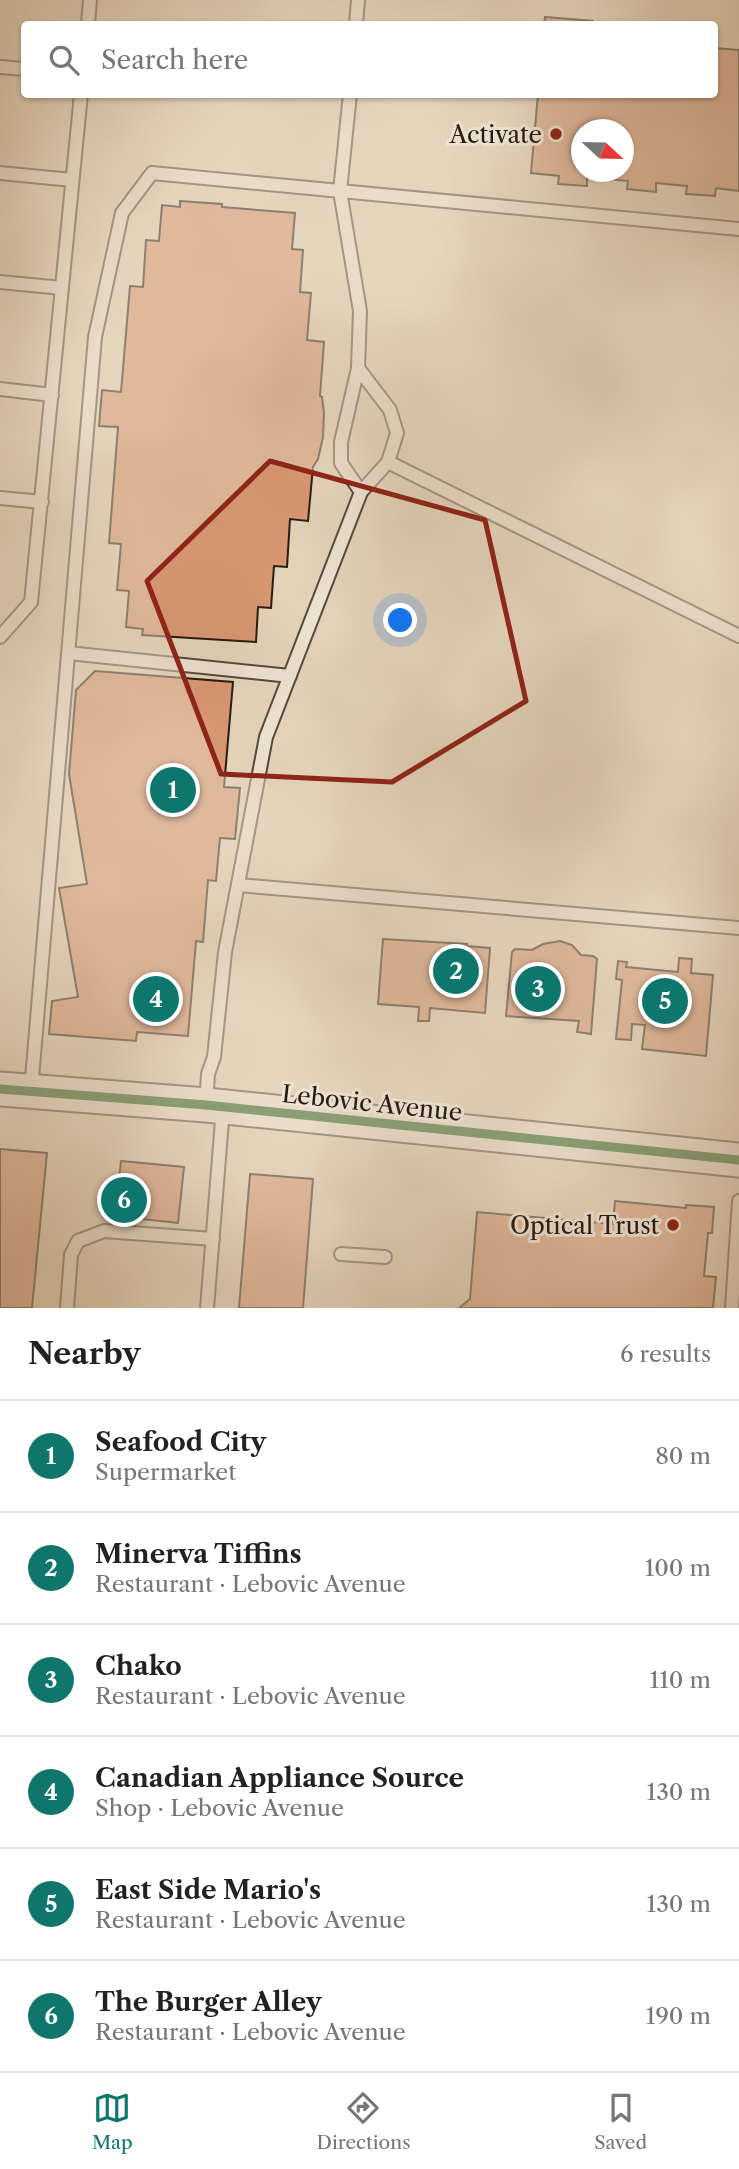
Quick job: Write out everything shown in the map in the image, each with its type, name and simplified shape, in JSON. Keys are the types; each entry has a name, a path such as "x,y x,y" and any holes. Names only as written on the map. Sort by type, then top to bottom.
{"street":[{"name":"Lebovic Avenue","path":"15,1090 215,1107 739,1160"}],"lane":[{"path":"88,21 90,0"},
{"path":"356,21 358,0"},
{"path":"0,67 21,69"},
{"path":"0,637 6,621 32,602 81,98"},
{"path":"350,98 341,191 360,312 358,368 341,442 341,463 361,492"},
{"path":"0,173 72,180"},
{"path":"15,1090 68,653 95,337 122,214 152,173 739,229"},
{"path":"0,282 62,288"},
{"path":"207,1308 213,1239 215,1107 208,1074 214,1057 225,952 266,737 361,492 388,462 397,433 390,410 358,368"},
{"path":"0,390 52,395"},
{"path":"388,462 739,636"},
{"path":"0,498 41,502"},
{"path":"68,653 290,676"},
{"path":"238,885 739,928"},
{"path":"732,1308 739,1202"},
{"path":"67,1308 71,1255 78,1241 104,1231 213,1239"},
{"path":"341,1254 385,1256"}],"highlighted area":[{"path":"270,461 485,520 526,701 392,782 221,774 147,581"}],"building":[{"path":"545,17 593,21 544,21"},
{"path":"718,48 739,50 739,191 716,188 715,196 686,194 687,186 656,183 656,192 627,189 628,182 634,182 634,119 571,119 571,182 587,182 587,186 558,184 559,176 531,173 538,98 718,98"},
{"path":"180,201 295,213 292,249 303,250 300,292 311,293 307,340 324,342 320,396 324,413 323,437 318,459 313,467 308,521 290,519 287,567 274,566 271,608 258,607 256,642 142,635 143,629 126,627 129,591 117,590 121,544 109,543 118,427 99,426 102,390 121,392 130,286 143,287 146,240 159,241 162,205 180,207"},
{"path":"95,671 233,682 224,787 240,788 235,839 220,838 216,881 208,880 203,942 196,941 188,1036 137,1032 136,1041 49,1034 52,1001 78,997 59,888 87,884 69,774 76,690"},
{"path":"383,939 490,948 485,1013 430,1008 429,1021 418,1021 419,1007 378,1004"},
{"path":"560,941 572,945 581,955 597,959 591,1034 577,1032 579,1021 506,1016 512,952 515,949 532,950 543,944"},
{"path":"679,958 692,959 691,973 713,975 706,1056 642,1049 645,1025 632,1024 631,1040 616,1039 622,980 616,979 618,961 627,962 626,967 678,972"},
{"path":"0,1149 47,1153 32,1308 0,1308"},
{"path":"121,1161 184,1167 178,1223 115,1216"},
{"path":"250,1174 313,1179 303,1308 239,1308"},
{"path":"615,1201 686,1208 686,1205 714,1207 712,1233 708,1233 704,1276 716,1277 713,1308 459,1308 470,1299 477,1212 613,1224"}],"cycle path":[{"path":"0,1089 206,1105 739,1160"}],"place":[{"name":"Activate","path":"556,134"},
{"name":"Seafood City","path":"173,790"},
{"name":"Minerva Tiffins","path":"456,971"},
{"name":"Chako","path":"538,989"},
{"name":"Canadian Appliance Source","path":"156,999"},
{"name":"East Side Mario's","path":"665,1001"},
{"name":"The Burger Alley","path":"124,1200"},
{"name":"Optical Trust","path":"673,1225"}]}
